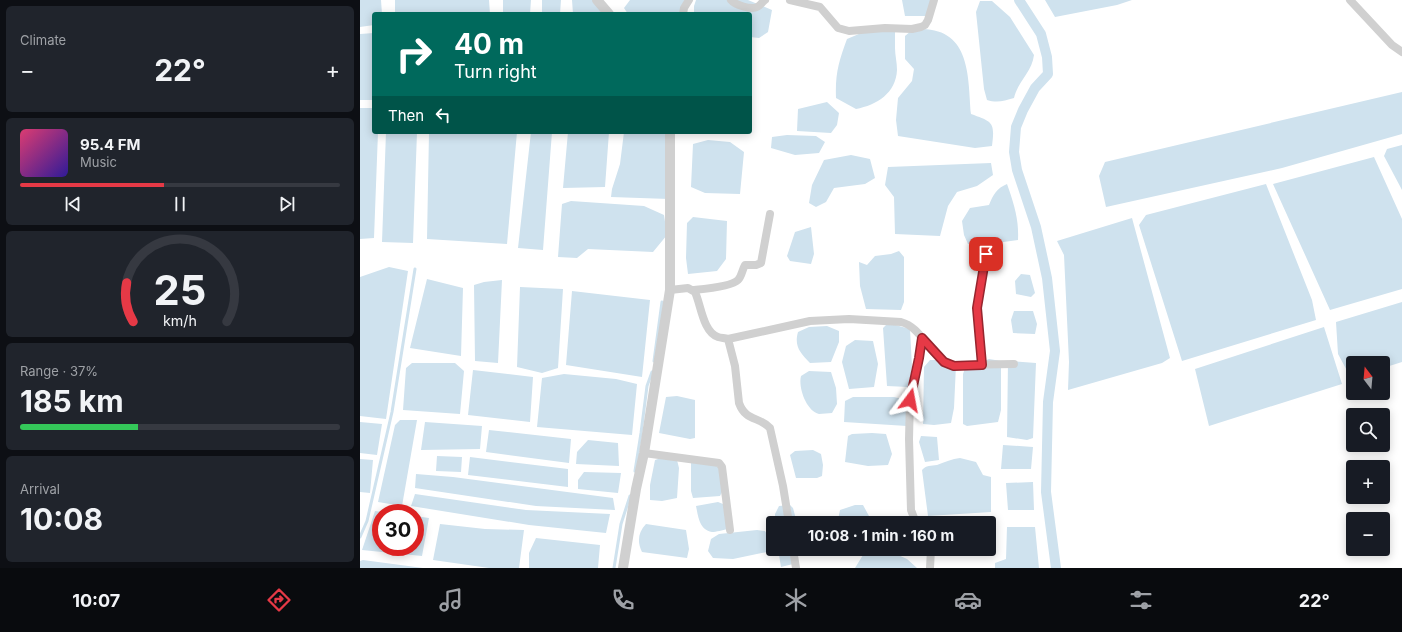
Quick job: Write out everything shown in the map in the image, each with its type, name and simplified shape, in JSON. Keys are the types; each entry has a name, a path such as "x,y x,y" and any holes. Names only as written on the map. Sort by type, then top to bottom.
{"street":[{"path":"597,0 607,12"},
{"path":"683,12 689,0"},
{"path":"731,0 736,4 756,8 764,0"},
{"path":"790,0 820,8 838,28 849,31 885,28 912,29 921,27 925,25 928,20 934,0"},
{"path":"1350,0 1392,45 1402,52"},
{"path":"623,568 667,319 670,290 670,134"},
{"path":"670,290 688,288 693,290 736,282 745,265 756,265 761,263 770,214"},
{"path":"982,365 977,308 986,254"},
{"path":"693,290 697,296 707,326 717,337 728,339 810,321 849,319 901,322 908,324 914,329 944,362 954,366 1014,364"},
{"path":"913,516 911,510 909,439 910,400 922,338"},
{"path":"728,339 735,366 741,408 749,417 766,424 770,428 783,486 788,516"},
{"path":"644,452 719,463 722,467 730,530"},
{"path":"794,556 796,568"},
{"path":"930,568 931,556"}],"water":[{"path":"360,0 381,0 382,12 372,12 372,25 360,27"},
{"path":"395,0 489,0 490,12 395,12"},
{"path":"503,0 531,0 530,12 503,12"},
{"path":"542,0 561,0 560,12 542,12"},
{"path":"572,0 593,0 602,12 573,12"},
{"path":"630,0 685,0 682,12 627,12 624,8"},
{"path":"696,0 748,0 772,10 768,32 759,38 752,37 752,12 694,12"},
{"path":"902,0 936,0 931,16 905,16"},
{"path":"1045,0 1132,0 1117,5 1055,17"},
{"path":"980,1 992,1 1010,17 1034,55 1031,66 1019,86 1014,98 1000,101 987,100 984,89 976,12"},
{"path":"922,29 938,31 950,38 958,47 964,58 967,71 971,114 988,121 991,124 993,132 992,146 975,148 898,136 896,120 898,98 912,81 914,69 905,59 905,36 911,31"},
{"path":"866,31 895,32 896,78 893,85 884,97 864,107 856,109 836,98 837,74 847,39"},
{"path":"372,33 372,100 360,100 360,34"},
{"path":"1402,92 1402,134 1282,168 1106,207 1099,176 1105,162"},
{"path":"827,102 839,113 837,125 831,133 797,131 798,109"},
{"path":"360,108 372,108 372,134 378,134 374,238 360,239"},
{"path":"386,134 417,134 413,243 382,242"},
{"path":"429,134 517,134 507,244 427,239"},
{"path":"531,134 552,134 543,250 518,248"},
{"path":"568,134 609,134 605,187 563,188"},
{"path":"624,134 667,134 669,199 611,197 620,164"},
{"path":"787,135 816,136 825,142 819,153 795,155 771,148 772,137"},
{"path":"708,140 730,142 744,152 740,194 705,193 691,187 693,144"},
{"path":"1402,145 1402,190 1384,156 1387,149"},
{"path":"851,155 870,159 875,178 865,184 834,188 826,202 816,207 809,203 812,185 824,160"},
{"path":"1374,157 1402,219 1402,289 1330,310 1273,184"},
{"path":"991,163 993,175 977,186 957,192 948,206 940,236 895,234 894,197 885,185 888,167"},
{"path":"1007,184 1016,212 1018,240 989,244 968,244 964,235 962,221 970,208 989,205 996,192"},
{"path":"1266,184 1312,300 1316,320 1182,361 1139,225 1146,215"},
{"path":"571,201 644,206 664,215 667,235 653,252 588,249 577,258 558,257 562,204"},
{"path":"693,217 727,221 726,259 717,271 688,274 686,258 687,223"},
{"path":"1132,218 1170,358 1162,363 1068,390 1069,362 1064,255 1057,241"},
{"path":"811,227 814,254 811,264 790,261 787,256 795,232"},
{"path":"899,251 904,257 904,302 901,310 866,309 860,286 859,262 867,265 875,256 891,254"},
{"path":"389,267 408,271 386,419 360,416 360,277"},
{"path":"1021,274 1030,275 1035,293 1031,297 1016,294 1015,281"},
{"path":"427,279 463,288 461,356 410,348"},
{"path":"502,280 498,363 475,361 474,285"},
{"path":"520,287 563,289 558,368 542,373 517,367"},
{"path":"572,291 650,300 642,377 566,365"},
{"path":"1402,302 1402,362 1390,366 1390,356 1346,356 1346,369 1338,354 1336,322"},
{"path":"1014,311 1033,311 1037,324 1035,334 1013,333 1011,320"},
{"path":"888,323 910,329 912,367 908,387 887,386 883,328"},
{"path":"827,326 839,331 839,342 831,362 810,363 803,356 797,345 798,332 809,327"},
{"path":"1324,327 1342,384 1209,426 1195,369"},
{"path":"855,340 873,341 878,364 874,387 849,389 842,362 846,346"},
{"path":"989,359 1001,361 1001,410 998,422 967,426 963,424 963,374 966,365 979,363"},
{"path":"930,360 945,360 956,365 954,408 951,423 934,425 923,424 924,367"},
{"path":"1008,361 1036,363 1033,438 1027,440 1007,437"},
{"path":"412,363 455,363 464,371 460,414 403,410 406,368"},
{"path":"473,370 533,377 530,422 468,415"},
{"path":"809,371 831,372 836,388 837,404 832,413 819,414 814,412 807,404 802,392 800,381 801,376"},
{"path":"564,374 616,379 637,384 632,435 537,427 542,378"},
{"path":"677,396 695,400 695,438 690,439 659,433 666,397"},
{"path":"853,397 894,397 907,400 907,426 844,422 845,401"},
{"path":"400,420 417,420 402,504 378,502 395,425"},
{"path":"360,422 382,424 377,455 360,453"},
{"path":"425,422 482,426 480,449 421,450"},
{"path":"489,430 571,439 569,463 486,452"},
{"path":"852,434 886,434 892,454 888,465 868,466 845,462 848,436"},
{"path":"921,436 937,437 939,460 925,462 919,442"},
{"path":"588,440 618,443 619,466 576,464 577,452"},
{"path":"1003,445 1033,447 1031,469 1001,469"},
{"path":"813,450 821,454 823,465 822,476 817,478 796,478 790,455 795,451"},
{"path":"437,456 462,457 461,472 436,471"},
{"path":"470,457 568,469 568,487 468,475"},
{"path":"664,457 677,460 679,468 677,498 662,501 650,500 650,485 655,460"},
{"path":"960,458 976,462 983,475 991,477 991,512 928,516 922,470 927,466 937,465"},
{"path":"360,459 373,460 370,493 360,492"},
{"path":"691,463 724,464 724,488 720,496 693,498 691,491"},
{"path":"584,472 621,473 618,493 578,489 578,480"},
{"path":"416,474 453,477 613,498 615,510 536,506 415,488"},
{"path":"1033,482 1034,510 1008,510 1006,483"},
{"path":"415,494 526,510 610,514 606,533 529,525 424,508 424,504 412,504"},
{"path":"718,502 728,506 727,529 712,532 708,531 700,522 696,506"},
{"path":"790,505 793,508 795,516 775,516 779,506"},
{"path":"855,505 863,505 869,516 839,516 840,510"},
{"path":"424,517 429,518 424,545"},
{"path":"372,520 372,551 362,550"},
{"path":"440,524 485,529 524,530 519,568 489,568 433,560"},
{"path":"646,524 686,530 689,549 687,558 642,552 639,545 639,537 641,530"},
{"path":"1007,527 1035,527 1039,568 995,568 995,563 1006,559"},
{"path":"757,530 765,531 766,552 733,559 713,558 708,551 711,539 719,534"},
{"path":"536,538 600,545 598,568 529,568 529,553"},
{"path":"779,556 798,556 793,564 781,567"},
{"path":"862,556 900,556 907,559 917,568 855,568"},
{"path":"363,560 423,568 360,568 360,561"}],"waterway":[{"path":"1019,0 1041,34 1047,57 1048,74 1035,88 1023,110 1016,127 1014,152 1017,170 1036,227 1047,278 1055,351 1048,402 1046,492 1056,568"},
{"path":"360,537 367,521 392,412 415,269"},
{"path":"654,361 662,302"},
{"path":"635,471 647,386 652,372"},
{"path":"614,568 621,524 630,496"}],"route":[{"path":"910,400 922,338 944,362 954,366 982,365 977,308 986,254"}]}
